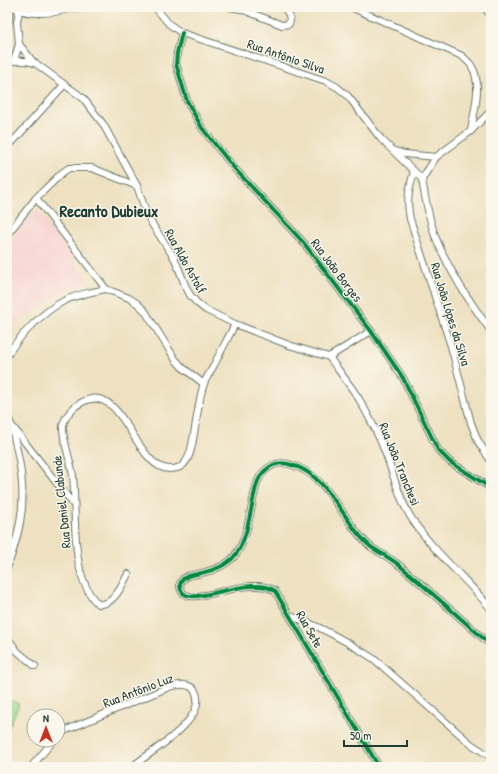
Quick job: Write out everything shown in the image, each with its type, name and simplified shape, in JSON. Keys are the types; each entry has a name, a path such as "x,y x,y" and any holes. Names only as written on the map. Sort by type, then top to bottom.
{"street":[{"path":"7,33 10,7"},
{"path":"14,61 19,44 16,9 28,12 44,12 67,10 77,7"},
{"name":"Rua Antônio Silva","path":"155,7 169,24 182,33 326,81 338,87 348,96 381,138 422,179"},
{"path":"230,7 241,9 282,25 289,24 290,20 284,7"},
{"path":"351,7 462,56 470,64 474,71 477,83 471,131"},
{"name":"Rua João Borges","path":"182,33 176,64 187,101 202,128 235,169 304,242 371,331 403,378 438,450 450,462 491,488"},
{"name":"Rua Aldo Astolf","path":"19,44 35,63 83,98 103,124 137,186 152,224 175,259 190,295 197,303 206,310 235,324 289,345 329,357"},
{"path":"7,62 27,61 35,63"},
{"path":"7,148 64,85"},
{"path":"491,111 471,131 436,157 422,179 435,235 457,282 491,331"},
{"name":"Rua Antônio Silva","path":"394,150 405,154 436,157"},
{"path":"7,234 36,198 69,168 92,168 137,186"},
{"name":"Rua João Lópes da Silva","path":"414,171 408,194 407,207 410,219 451,346 471,422 478,441 491,461"},
{"path":"36,198 106,289 129,298 138,304 145,311 174,359 204,384"},
{"path":"7,356 18,340 48,311 62,302 78,295 106,289"},
{"name":"Rua Daniel Clabunde","path":"128,574 110,602 106,604 98,604 86,589 79,563 76,542 71,465 64,430 66,418 69,412 78,405 88,400 98,399 107,403 119,413 150,460 164,469 174,469 183,465 189,455 204,384 235,324"},
{"path":"329,357 371,331"},
{"name":"Rua João Tranchesi","path":"329,357 359,399 369,418 382,444 399,494 410,516 431,545 491,609"},
{"path":"7,414 21,467 23,496 18,533 7,568"},
{"path":"11,425 74,505"},
{"name":"Rua Sete","path":"379,767 275,591 261,585 200,595 188,596 183,594 180,584 183,579 188,576 224,565 234,558 246,532 256,486 259,478 266,469 276,464 292,464 320,482 356,531 370,546 398,565 491,645"},
{"path":"291,616 311,623 374,659 471,744 491,757"},
{"path":"7,637 17,651 35,666"},
{"name":"Rua Antônio Luz","path":"66,730 170,686 180,684 194,689 197,697 197,706 194,715 168,740 132,767"},
{"path":"31,767 47,748"},
{"path":"297,767 319,767"}],"shaded area":[{"path":"38,210 88,280 82,286 64,291 43,305 17,324 7,334 7,245 32,213"}],"green space":[{"path":"7,699 19,704 7,732"}],"cycle path":[{"path":"182,33 176,64 187,101 202,128 235,169 303,242 371,331 403,378 438,450 450,462 491,488"},
{"path":"379,767 275,591 265,587 253,586 212,594 189,596 181,590 180,584 183,579 188,576 209,571 224,565 235,556 244,538 258,481 265,471 274,465 286,464 302,469 311,475 327,490 355,530 368,545 399,565 491,645"}],"district":[{"name":"Recanto Dubieux","path":"109,210"}]}
